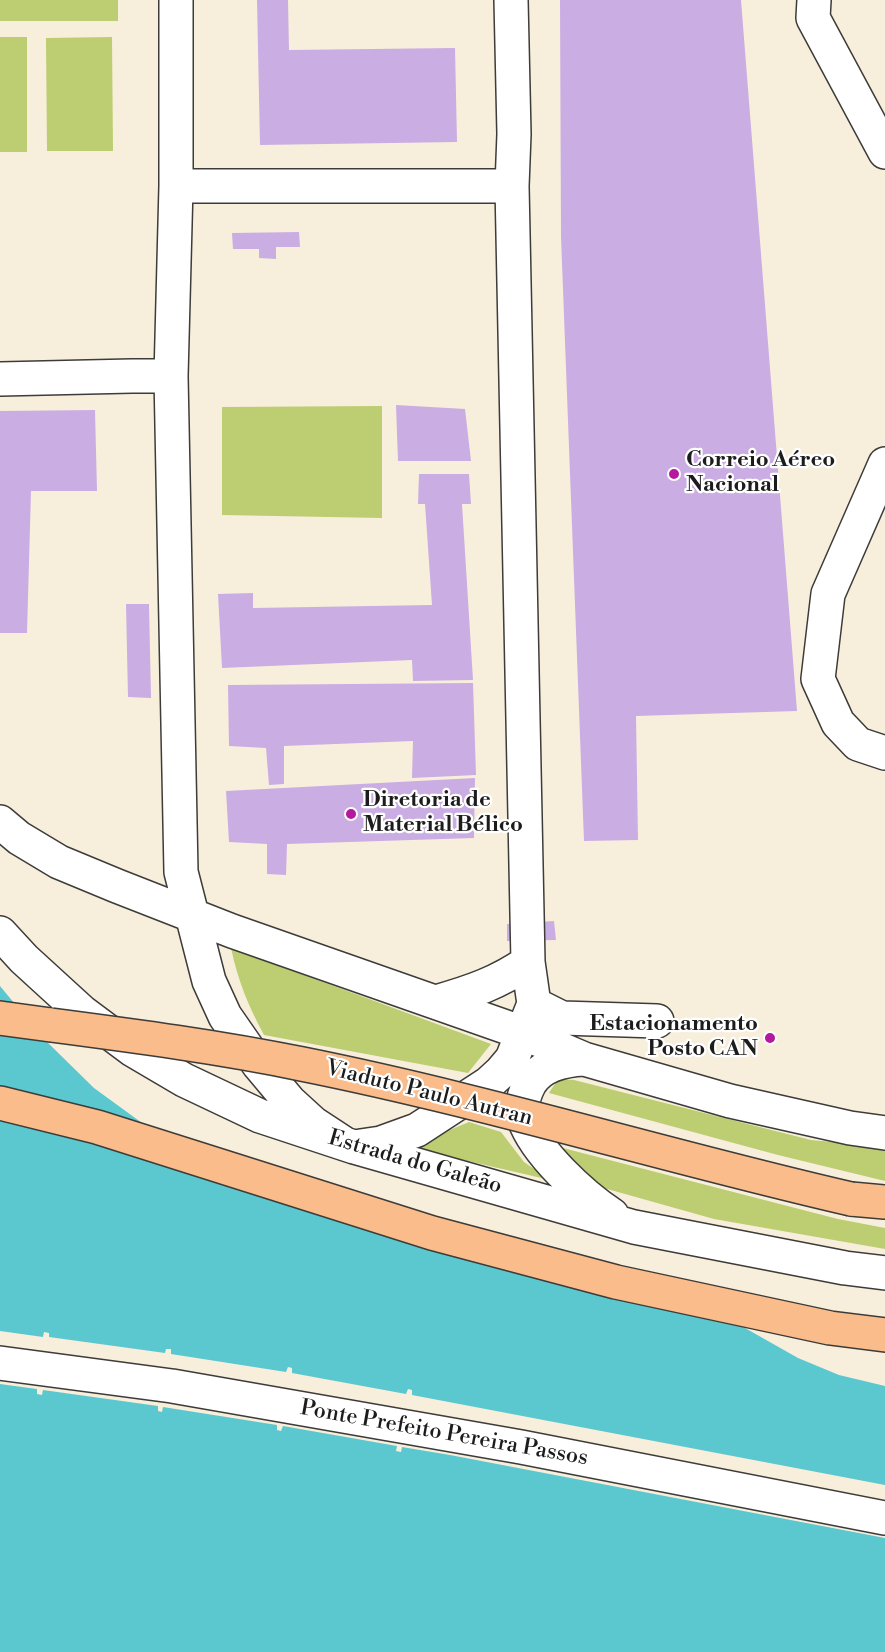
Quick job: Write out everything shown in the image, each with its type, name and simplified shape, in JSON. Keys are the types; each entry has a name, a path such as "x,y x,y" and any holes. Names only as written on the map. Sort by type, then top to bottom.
{"main road":[{"name":"Viaduto Paulo Autran","path":"0,1018 196,1044 302,1064 423,1091 773,1181 851,1199 885,1202"},
{"path":"0,1103 97,1127 432,1233 616,1282 830,1328 885,1335"}],"street":[{"path":"176,0 176,186 171,376 181,872 209,981 225,1016 259,1065 290,1102 313,1123 350,1145 381,1143 417,1130 489,1083 512,1059 528,1019 512,186 514,134 511,0"},
{"path":"814,0 813,18 885,152"},
{"path":"176,186 512,186"},
{"path":"0,379 171,376"},
{"path":"885,464 828,594 818,679 838,723 858,744 885,753"},
{"path":"0,822 20,838 59,862 232,931 436,1002 528,1019 657,1021"},
{"name":"Estrada do Galeão","path":"0,933 24,959 91,1018 133,1050 184,1080 260,1116 350,1145 634,1227 845,1268 885,1273"},
{"path":"436,1002 483,988 508,976 528,962"},
{"path":"528,1019 584,1059 730,1101 850,1128 885,1133"},
{"path":"584,1059 595,1019"},
{"path":"584,1059 555,1064 532,1080 525,1093 522,1106 524,1119 543,1151 571,1181 609,1213 634,1227"},
{"name":"Ponte Prefeito Pereira Passos","path":"0,1363 172,1386 452,1435 885,1518"}],"green space":[{"path":"0,0 118,0 118,21 0,21"},
{"path":"0,37 27,37 27,152 0,152"},
{"path":"112,37 113,151 47,151 46,38"},
{"path":"382,406 382,518 222,515 222,407"},
{"path":"231,948 491,1044 468,1073 264,1035 244,993"},
{"path":"558,1079 574,1080 811,1140 885,1147 885,1181 778,1155 549,1093"},
{"path":"469,1122 501,1132 524,1162 550,1180 416,1149 418,1143"},
{"path":"559,1147 838,1219 885,1228 885,1249 714,1219 593,1185"}],"water":[{"path":"0,986 43,1038 94,1088 175,1147 706,1312 745,1328 798,1358 839,1375 885,1386 885,1652 0,1652"}],"pier":[{"path":"0,1331 43,1337 44,1332 49,1333 49,1337 165,1353 166,1349 171,1349 171,1354 286,1372 288,1367 292,1368 292,1373 406,1394 408,1389 412,1390 412,1395 885,1485 885,1538 450,1455 402,1447 401,1452 396,1451 397,1446 283,1426 281,1431 277,1430 277,1425 163,1407 162,1412 158,1411 158,1406 43,1390 42,1395 37,1394 37,1389 0,1384"}],"building":[{"path":"257,0 288,0 289,50 455,48 457,142 260,145"},
{"name":"Correio Aéreo Nacional","path":"560,0 741,0 797,711 636,716 638,840 584,841 561,237"},
{"path":"299,232 300,247 276,247 276,259 259,258 259,249 233,249 232,233"},
{"path":"396,405 465,409 471,461 398,461"},
{"path":"95,410 97,491 31,491 27,633 0,633 0,411"},
{"path":"419,474 469,474 471,504 462,504 473,680 413,681 412,660 222,668 218,594 253,593 253,608 432,605 425,504 418,504"},
{"path":"126,604 149,604 151,698 128,697"},
{"path":"473,683 476,775 412,778 413,741 284,746 284,784 269,785 266,748 229,746 228,685"},
{"name":"Diretoria de Material Bélico","path":"475,778 474,838 287,844 286,875 267,874 267,844 229,842 226,791"},
{"path":"554,921 556,940 507,941 507,924"}],"place":[{"name":"Correio Aéreo Nacional","path":"674,474"},
{"name":"Diretoria de Material Bélico","path":"351,814"},
{"name":"Estacionamento Posto CAN","path":"770,1038"}]}
